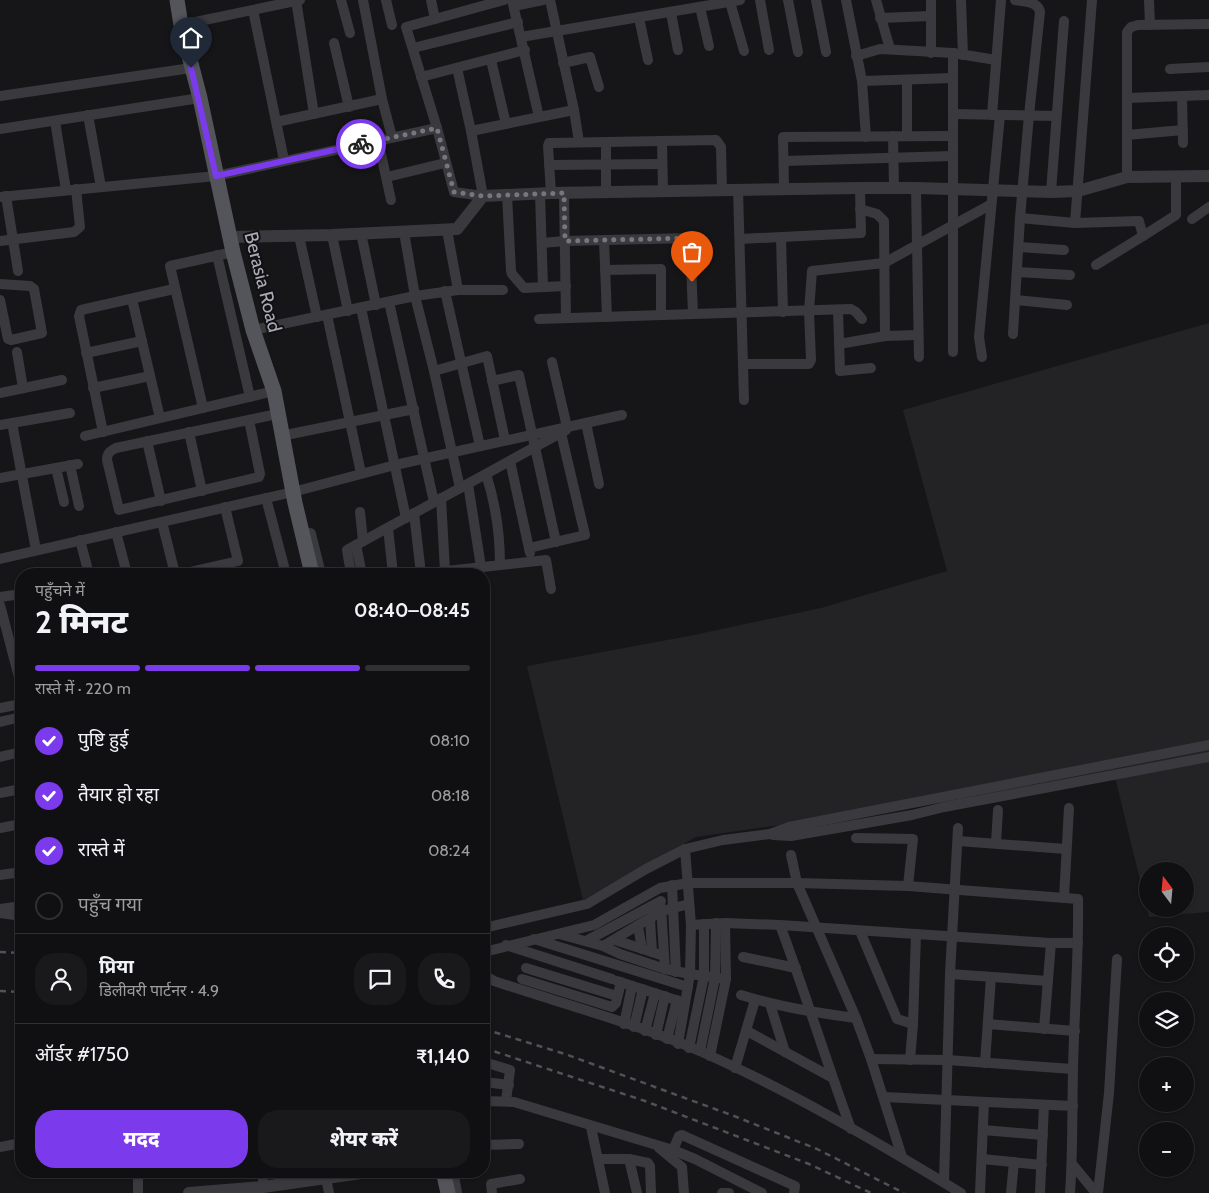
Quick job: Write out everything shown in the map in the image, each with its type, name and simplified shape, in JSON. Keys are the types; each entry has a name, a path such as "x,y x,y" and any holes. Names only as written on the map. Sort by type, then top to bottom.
{"main road":[{"name":"Berasia Road","path":"177,0 181,25 200,98 233,252 253,330 274,392 281,436 311,568"},
{"path":"445,1178 448,1193"}],"street":[{"path":"181,25 297,0 314,114"},
{"path":"341,0 350,33"},
{"path":"363,0 382,99 392,138"},
{"path":"386,0 392,25"},
{"path":"431,0 436,19"},
{"path":"504,0 469,5 436,19 406,27 437,128 454,192 483,196 784,188 916,188 1050,192 1078,191 1127,178 1209,176"},
{"path":"539,117 513,3 543,0"},
{"path":"550,0 574,110 578,142"},
{"path":"760,0 769,50"},
{"path":"788,0 798,52"},
{"path":"816,0 826,52"},
{"path":"846,0 862,82 866,137"},
{"path":"876,0 890,50"},
{"path":"931,0 931,53"},
{"path":"953,352 953,78 958,54 962,0"},
{"path":"982,357 980,330 992,190 996,115 996,60 1001,0"},
{"path":"1013,334 1028,115 1040,12 1037,5 1015,0"},
{"path":"1075,224 1092,0"},
{"path":"1149,0 1150,25"},
{"path":"521,37 735,1 744,51"},
{"path":"700,7 709,46"},
{"path":"253,10 284,160"},
{"path":"670,13 678,50"},
{"path":"880,18 931,16"},
{"path":"639,18 648,60"},
{"path":"1050,192 1064,21"},
{"path":"413,48 518,22"},
{"path":"1127,178 1127,32 1131,27 1150,25 1209,24"},
{"path":"334,43 349,107"},
{"path":"856,56 880,49 958,54 996,60"},
{"path":"421,77 525,50"},
{"path":"563,63 590,56 599,87"},
{"path":"492,60 506,124"},
{"path":"1170,69 1209,67"},
{"path":"0,96 191,68"},
{"path":"230,237 332,235 362,232 457,229 483,196 472,131 457,68"},
{"path":"862,82 953,78"},
{"path":"906,80 907,136"},
{"path":"1127,98 1209,95"},
{"path":"1182,96 1183,143"},
{"path":"0,129 200,98"},
{"path":"276,122 382,99"},
{"path":"472,131 574,110"},
{"path":"953,114 1056,116"},
{"path":"88,115 102,187"},
{"path":"0,241 74,232 80,226 55,121"},
{"path":"18,270 3,197 216,176 437,128"},
{"path":"1127,135 1183,130"},
{"path":"893,136 894,188"},
{"path":"784,188 784,138 953,136"},
{"path":"378,140 391,200"},
{"path":"566,318 565,241 552,193 548,146 550,143 716,140 721,147 722,190"},
{"path":"662,141 663,192"},
{"path":"606,142 606,193"},
{"path":"784,161 953,156"},
{"path":"387,177 445,163"},
{"path":"549,165 662,164"},
{"path":"1096,264 1176,215 1176,177"},
{"path":"740,239 861,233 860,188"},
{"path":"916,188 917,335 919,357"},
{"path":"738,190 744,400"},
{"path":"543,287 542,243 552,193"},
{"path":"508,195 512,274 524,288 566,286"},
{"path":"744,364 809,364 811,360 809,311 812,271 884,263 953,227 990,205"},
{"path":"1192,219 1209,207"},
{"path":"860,210 877,214 884,221 885,336"},
{"path":"1020,218 1075,224 1139,221 1143,236"},
{"path":"447,230 458,290"},
{"path":"362,232 376,305"},
{"path":"404,232 415,296 452,452 464,486 481,567"},
{"path":"332,235 348,311"},
{"path":"299,236 322,316 361,473"},
{"path":"542,243 690,238 693,314"},
{"path":"781,238 783,312"},
{"path":"604,240 607,317"},
{"path":"1019,246 1064,250"},
{"path":"203,408 170,266 233,252"},
{"path":"217,255 250,397"},
{"path":"605,270 661,270 662,315"},
{"path":"1017,272 1070,275"},
{"path":"0,284 30,286 34,289 42,333 8,339 0,300"},
{"path":"103,432 78,316 81,310 174,289"},
{"path":"253,330 445,291 503,290"},
{"path":"445,291 480,446"},
{"path":"132,298 160,418"},
{"path":"1015,300 1067,305"},
{"path":"389,302 425,458 438,500 445,568"},
{"path":"361,308 395,465 410,516 419,568"},
{"path":"539,319 851,309 862,319"},
{"path":"838,310 840,371 871,368"},
{"path":"839,344 885,336 917,335"},
{"path":"86,353 142,341"},
{"path":"18,352 23,388"},
{"path":"434,371 487,356 505,440"},
{"path":"529,548 585,535 552,362"},
{"path":"492,381 519,375 556,542"},
{"path":"94,388 150,376"},
{"path":"0,393 62,380"},
{"path":"85,436 274,392"},
{"path":"281,436 414,409"},
{"path":"0,425 70,413"},
{"path":"249,420 260,474 259,477 119,510 107,454 111,450 147,441 278,414"},
{"path":"0,559 266,498 294,497 361,473 505,440 566,429 622,415"},
{"path":"12,423 36,550"},
{"path":"586,423 599,484"},
{"path":"350,568 347,550 566,429"},
{"path":"189,432 202,491"},
{"path":"147,441 161,501"},
{"path":"510,461 532,562"},
{"path":"0,478 74,465 79,506"},
{"path":"56,468 64,502"},
{"path":"486,474 494,499 498,521 500,565"},
{"path":"294,497 291,520 303,568"},
{"path":"294,497 305,517 318,568"},
{"path":"266,498 284,568"},
{"path":"207,568 238,561 225,507"},
{"path":"360,512 362,568"},
{"path":"162,522 174,568"},
{"path":"388,528 392,568"},
{"path":"116,532 125,568"},
{"path":"80,540 87,568"},
{"path":"472,568 546,560 551,589"},
{"path":"0,597 15,595"},
{"path":"0,605 15,662"},
{"path":"0,708 15,705"},
{"path":"0,722 15,718"},
{"path":"490,927 587,904 646,869 686,849 723,840 770,834 790,827 1209,745"},
{"path":"0,757 15,753"},
{"path":"770,834 791,836 912,815 959,804 1209,757"},
{"path":"0,793 15,790"},
{"path":"958,794 959,804"},
{"path":"1064,898 1069,808"},
{"path":"996,843 998,810"},
{"path":"0,828 15,825"},
{"path":"944,1182 950,974 958,828"},
{"path":"856,838 913,839 908,886"},
{"path":"958,841 1066,849"},
{"path":"667,1040 688,987 690,974 691,925 686,849"},
{"path":"791,855 797,882 856,1018 902,1157"},
{"path":"0,875 15,873"},
{"path":"490,950 594,925 660,888 688,883 797,882 908,886 1078,899 1076,1031 1073,1069 1070,1193"},
{"path":"672,885 676,972"},
{"path":"660,888 665,969"},
{"path":"586,941 661,906 674,909 689,904"},
{"path":"603,946 650,919 661,906"},
{"path":"0,909 15,907"},
{"path":"0,914 15,915"},
{"path":"647,951 650,919"},
{"path":"691,925 721,923 780,925 1051,943 1078,943"},
{"path":"710,1056 721,978 721,923"},
{"path":"689,1048 704,976 704,924"},
{"path":"780,925 851,1129"},
{"path":"631,945 633,928"},
{"path":"633,928 647,951"},
{"path":"860,931 897,1019 914,1024"},
{"path":"558,934 603,946 619,959 688,987"},
{"path":"910,1060 914,1024 916,934"},
{"path":"533,939 676,972 721,978"},
{"path":"614,940 664,956"},
{"path":"1044,1030 1051,943"},
{"path":"506,945 681,1002"},
{"path":"518,989 531,953"},
{"path":"743,957 796,968"},
{"path":"522,979 608,1007 614,1006 617,996 619,959"},
{"path":"1097,1193 1108,1093 1117,959"},
{"path":"563,1004 574,967"},
{"path":"526,968 617,996"},
{"path":"950,974 1048,981"},
{"path":"985,1063 991,977"},
{"path":"700,1052 721,978"},
{"path":"490,979 634,1027 710,1056 785,1092 902,1157 961,1193"},
{"path":"624,1024 638,988"},
{"path":"634,1027 638,988"},
{"path":"645,1031 660,995"},
{"path":"656,1035 660,995"},
{"path":"741,995 770,1004 812,1013 856,1018"},
{"path":"735,1068 755,1000"},
{"path":"678,1044 681,1002"},
{"path":"770,1004 784,1052"},
{"path":"988,1024 1044,1030 1076,1031"},
{"path":"747,1031 832,1077"},
{"path":"871,1059 947,1060 1073,1069"},
{"path":"490,1063 509,1068 511,1072 506,1101"},
{"path":"490,1083 509,1085"},
{"path":"884,1098 946,1099 1073,1106"},
{"path":"490,1101 506,1101 520,1104 591,1127 673,1150 762,1193"},
{"path":"980,1193 984,1102"},
{"path":"1040,1193 1044,1105"},
{"path":"591,1127 605,1193"},
{"path":"983,1130 1043,1134"},
{"path":"673,1150 679,1136 682,1135 795,1186 796,1190 794,1193"},
{"path":"0,1147 15,1144"},
{"path":"490,1145 519,1144"},
{"path":"657,1146 684,1170 684,1193"},
{"path":"598,1159 628,1159 648,1163 650,1166 651,1193"},
{"path":"628,1159 637,1193"},
{"path":"982,1159 1042,1165"},
{"path":"1011,1193 1014,1162"},
{"path":"1072,1164 1097,1193"},
{"path":"138,1178 138,1193"},
{"path":"263,1178 263,1187"},
{"path":"189,1193 263,1187 326,1178 329,1193"},
{"path":"441,1178 444,1193"},
{"path":"453,1178 456,1193"},
{"path":"492,1193 491,1184 520,1179"},
{"path":"722,1193 729,1193"}],"shaded area":[{"path":"1209,323 1209,912 1194,913 1194,862 1139,862 1139,876 1115,777 696,837 583,900 527,666 694,635 821,608 947,571 903,410"}],"railway":[{"path":"0,952 15,953"},
{"path":"0,991 15,992"},
{"path":"490,1031 565,1054 734,1116 817,1149 904,1193"},
{"path":"490,1050 645,1101 809,1164 871,1193"}],"way so far":[{"path":"361,144 437,128 454,192 483,196 564,193 565,241 690,238 692,282"}],"route":[{"path":"191,68 200,98 216,176 361,144"}]}
